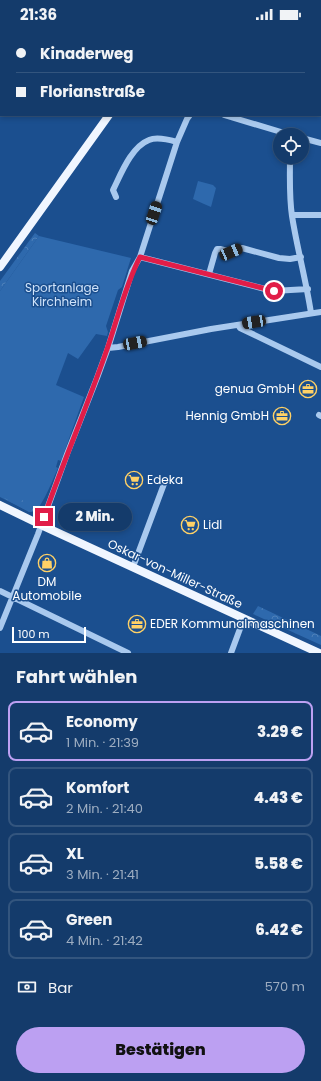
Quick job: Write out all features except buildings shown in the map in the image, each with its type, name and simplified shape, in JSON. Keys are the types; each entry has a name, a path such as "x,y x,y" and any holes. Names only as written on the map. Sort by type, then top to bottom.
{"main road":[{"path":"0,267 108,116"},
{"name":"Oskar-von-Miller-Straße","path":"0,505 319,653"}],"street":[{"path":"0,628 108,348 132,271 140,257 177,142 189,116"},
{"path":"227,116 273,130"},
{"path":"116,197 113,190 129,159 137,148 149,139 167,139 177,142"},
{"path":"309,140 321,144"},
{"path":"290,164 292,215 312,313"},
{"path":"292,215 321,214"},
{"path":"209,274 215,253 220,249 231,252 242,248 290,259 301,257"},
{"path":"140,257 274,291 308,289"},
{"path":"108,348 118,348 170,337 321,312"},
{"path":"239,325 240,328 321,367"},
{"path":"133,567 164,484"},
{"path":"0,591 128,653"},
{"path":"231,653 244,618"}],"green space":[{"path":"198,181 213,185 216,188 211,207 193,199"},
{"path":"35,233 39,236 0,291 0,281"},
{"name":"Sportanlage Kirchheim","path":"39,236 131,258 122,287 118,290 106,326 108,332 107,336 96,334 78,359 68,353 56,385 84,397 61,461 58,460 56,467 58,468 42,503 36,510 30,512 0,497 0,291"},
{"path":"0,487 10,489 10,495 36,506 39,501 41,502 35,510 29,512 0,496"},
{"path":"258,606 321,636 321,645 253,614"}],"place":[{"name":"genua GmbH","path":"308,389"},
{"name":"Hennig GmbH","path":"282,416"},
{"name":"Edeka","path":"134,480"},
{"name":"Lidl","path":"190,525"},
{"name":"DM Automobile","path":"47,563"},
{"name":"EDER Kommunalmaschinen","path":"137,624"}],"route":[{"path":"44,517 106,354 132,271 140,257 274,291"}]}
